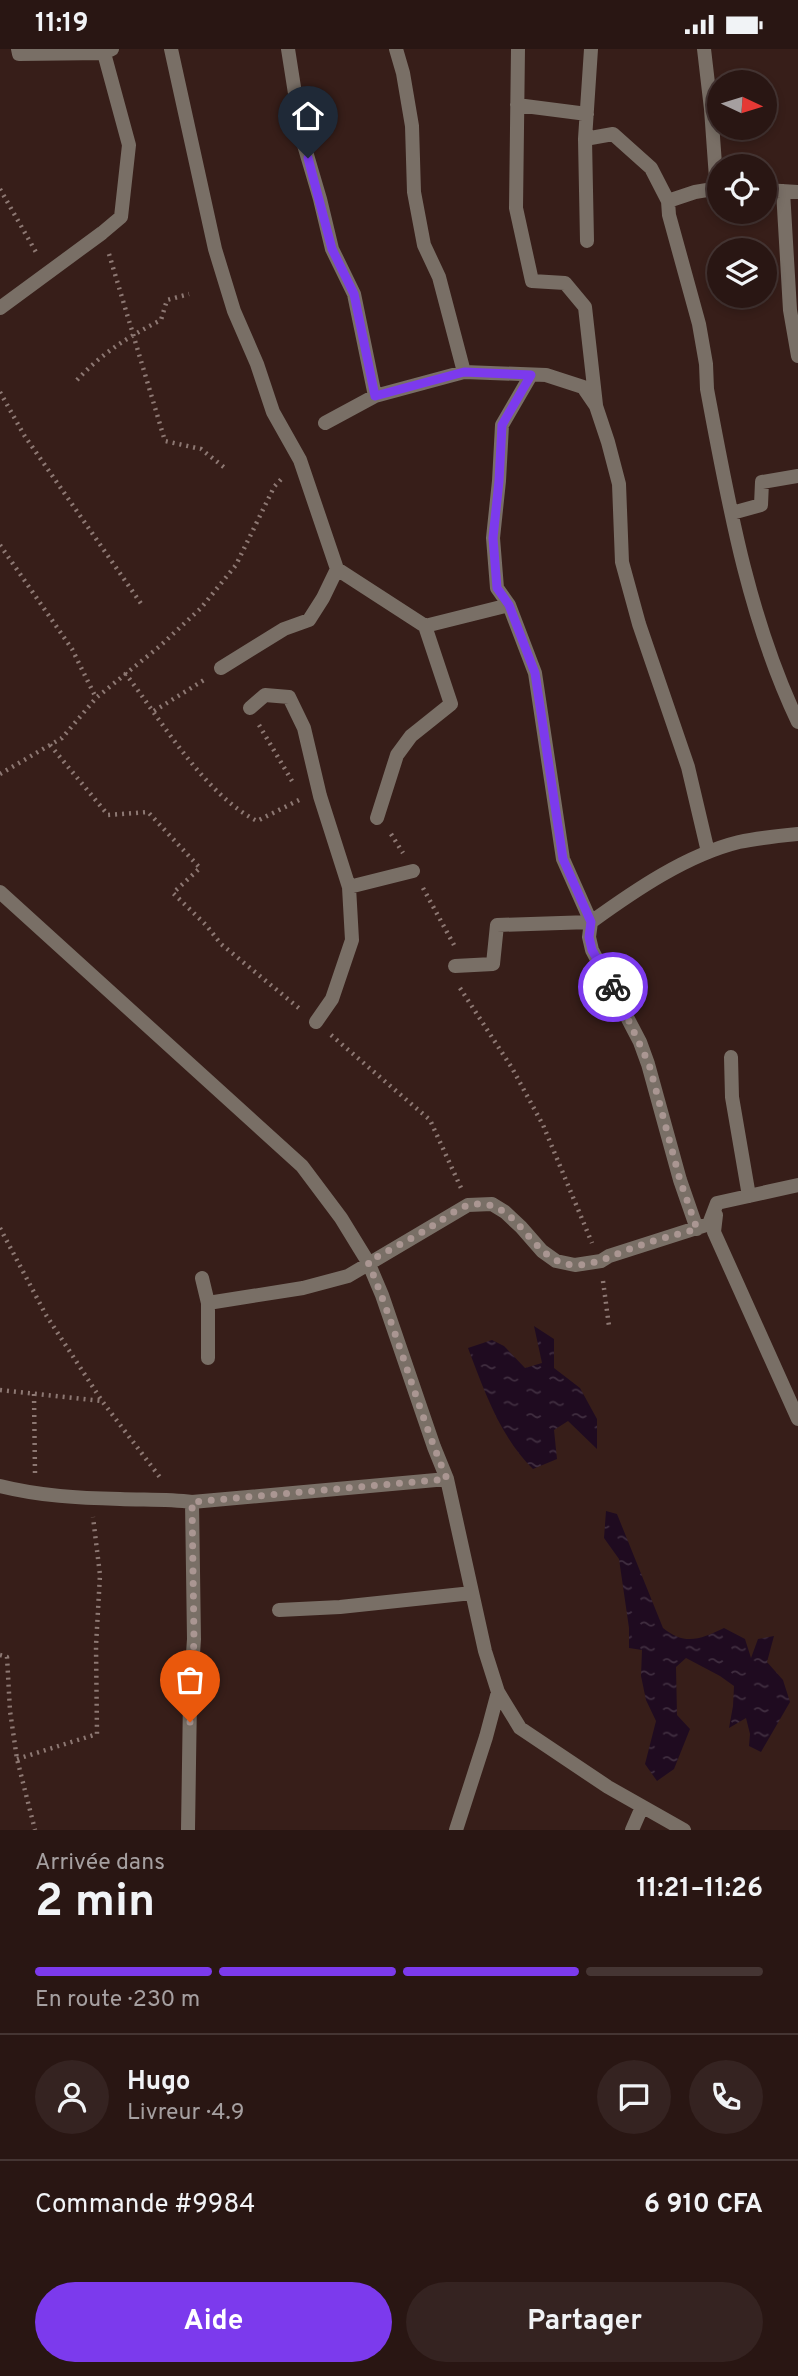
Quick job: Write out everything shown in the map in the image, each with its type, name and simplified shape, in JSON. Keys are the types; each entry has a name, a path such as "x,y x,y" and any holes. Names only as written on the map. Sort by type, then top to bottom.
{"street":[{"path":"0,308 121,217 129,145 108,51 19,54 18,49"},
{"path":"171,49 215,249 234,311 273,412 300,460 337,569 425,626 451,704 411,736 397,755 377,818"},
{"path":"288,49 302,138 332,249 354,294 375,396"},
{"path":"396,49 412,126 414,192 424,246 439,277 464,372"},
{"path":"518,49 516,208 531,281 565,283 586,307 596,406 619,484 622,562 639,624 688,767 708,852"},
{"path":"587,241 585,139 591,49"},
{"path":"704,49 714,154"},
{"path":"517,105 587,114"},
{"path":"585,139 613,134 651,168 668,201 668,215 699,324 707,389 732,513 761,627 798,722"},
{"path":"668,201 707,190"},
{"path":"777,191 798,192"},
{"path":"783,191 790,310 798,356"},
{"path":"325,423 375,396 464,372 546,375 583,387 596,406"},
{"path":"531,375 502,425 493,538 497,588 509,605 535,673 563,859 591,922 589,937 592,950 649,1064 680,1180 697,1229"},
{"path":"732,513 761,505 762,482 798,476"},
{"path":"221,668 284,629 309,620 337,569"},
{"path":"425,626 509,605"},
{"path":"250,708 265,695 289,697 304,728 320,796 349,887 352,940 332,999 317,1022"},
{"path":"455,966 493,964 497,925 591,922 637,889 708,852 738,842 798,834"},
{"path":"349,887 413,871"},
{"path":"0,892 302,1166 341,1218 368,1262 382,1294 447,1479 485,1651 498,1692 520,1728 642,1807 684,1830"},
{"path":"731,1057 732,1097 749,1196"},
{"path":"717,1203 798,1185"},
{"path":"208,1303 303,1288 348,1276 468,1205 492,1204 521,1227 542,1251 556,1261 575,1265 601,1261 609,1256 697,1229 709,1223 717,1203"},
{"path":"717,1203 714,1232 798,1419"},
{"path":"202,1278 208,1303 208,1358"},
{"path":"0,1486 35,1495 192,1502 447,1479"},
{"path":"188,1830 190,1698 194,1639 192,1502"},
{"path":"279,1610 340,1607 472,1593"},
{"path":"456,1830 498,1692"},
{"path":"632,1830 642,1807"}],"path":[{"path":"0,189 48,273"},
{"path":"103,233 165,441 201,449 225,468"},
{"path":"77,380 97,359 133,334 161,320 167,300 189,294"},
{"path":"0,392 24,435 142,605"},
{"path":"0,774 62,738 96,698 160,646 201,608 236,565 274,487 300,460"},
{"path":"0,545 72,649 96,698"},
{"path":"125,673 220,796 241,813 257,821 311,793 320,796"},
{"path":"50,745 108,815 148,812 200,868 173,893 222,944 430,1120 468,1205"},
{"path":"377,818 383,821 453,942 456,982 512,1068 543,1125 601,1261 609,1326"},
{"path":"0,1228 46,1315 102,1401 149,1460 176,1500"},
{"path":"0,1390 102,1401"},
{"path":"34,1394 35,1495"},
{"path":"17,1759 97,1734 96,1646 100,1575 91,1498"},
{"path":"0,1655 7,1657 10,1711 17,1759 35,1830"}],"water":[{"path":"534,1326 554,1339 554,1368 580,1388 597,1419 597,1449 568,1421 554,1430 557,1459 533,1469 502,1428 468,1348 492,1340 504,1346 525,1368 542,1363"},
{"path":"606,1511 617,1514 663,1628 671,1634 693,1639 724,1628 745,1639 751,1658 758,1639 774,1636 767,1662 783,1680 790,1702 761,1752 749,1746 750,1734 746,1718 729,1728 734,1686 686,1658 676,1667 677,1715 690,1729 674,1769 657,1781 645,1764 656,1721 646,1700 641,1676 642,1650 629,1648 629,1628 619,1559 604,1538"}],"way so far":[{"path":"190,1722 194,1639 192,1502 447,1479 382,1294 368,1262 468,1205 492,1204 521,1227 542,1251 556,1261 575,1265 601,1261 609,1256 697,1229 680,1180 649,1064 613,987"}],"route":[{"path":"308,158 332,249 354,294 375,396 464,372 531,375 502,425 493,538 497,588 509,605 535,673 563,859 591,922 589,937 592,950 613,987"}]}
